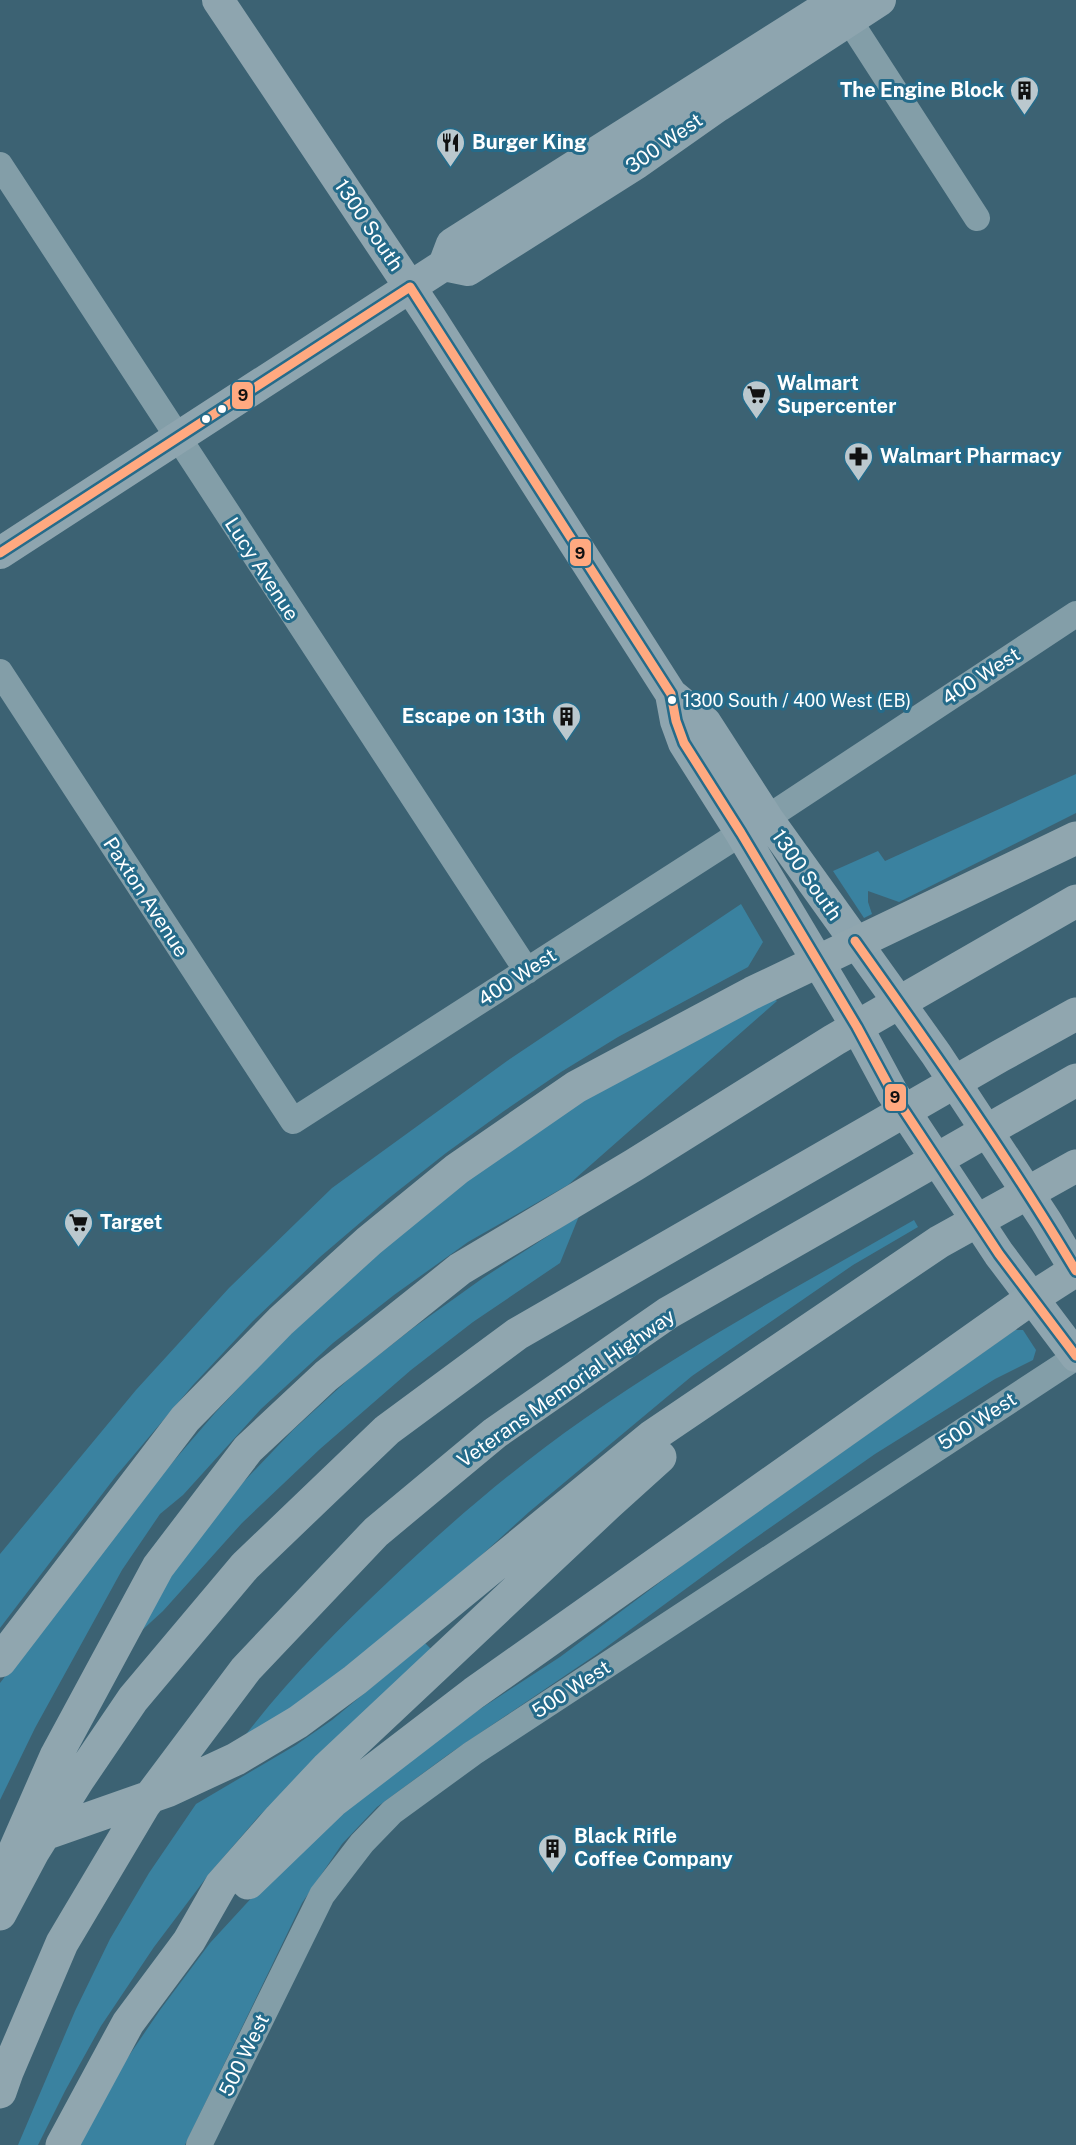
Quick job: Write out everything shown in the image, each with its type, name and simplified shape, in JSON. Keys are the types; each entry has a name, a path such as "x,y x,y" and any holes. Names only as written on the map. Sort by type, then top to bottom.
{"highway":[{"path":"0,1661 185,1419 281,1322 369,1241 457,1169 576,1088 752,993 1076,838"},
{"path":"0,1884 56,1756 158,1567 248,1449 326,1376 460,1269 857,1027 1076,901"},
{"path":"0,1914 44,1834 133,1700 245,1566 387,1430 517,1334 1076,1014"},
{"name":"Veterans Memorial Highway","path":"0,2092 62,1943 144,1805 246,1669 376,1532 495,1433 668,1313 1076,1080"},
{"path":"0,1849 167,1791 236,1759 298,1722 364,1673 651,1437 939,1242 1073,1168"},
{"path":"189,1941 332,1803 474,1692 1032,1298 1076,1271"},
{"path":"62,2145 128,2023 189,1941 220,1885 280,1818 327,1768 608,1504 709,1415 770,1369 814,1325"}],"main road":[{"name":"1300 South","path":"218,0 410,287 674,708 694,729 736,794 892,1092 999,1254 1076,1356"},
{"name":"300 West","path":"0,553 444,265 468,270 637,163 718,106 843,10 880,0"},
{"name":"1300 South","path":"754,825 899,1003 943,1064 1076,1271"}],"street":[{"path":"843,10 977,218"},
{"name":"Lucy Avenue","path":"0,165 526,971"},
{"name":"400 West","path":"293,1121 754,825 1076,614"},
{"name":"Paxton Avenue","path":"0,672 293,1121"},
{"name":"500 West","path":"199,2145 322,1895 362,1843 392,1812 473,1754 1076,1356"}],"shaded area":[{"path":"1076,774 1076,813 899,902 868,891 868,902 872,914 864,918 833,871 878,851 885,861"},
{"path":"741,904 763,942 748,967 618,1037 561,1072 446,1153 320,1257 253,1321 193,1385 116,1476 0,1628 0,1554 136,1390 229,1288 332,1188 507,1061"},
{"path":"769,995 777,1001 568,1185 468,1242 394,1295 333,1343 261,1409 183,1495 160,1514 122,1570 35,1728 0,1800 0,1683 147,1492 215,1413 273,1351 362,1266 437,1202 587,1097"},
{"path":"579,1216 560,1263 473,1322 411,1370 320,1449 242,1523 163,1611 128,1643 145,1602 214,1513 293,1430 352,1376 413,1328 483,1278"},
{"path":"914,1220 918,1227 853,1265 692,1376 529,1512 400,1629 292,1714 241,1741 293,1679 369,1600 459,1517 508,1476 584,1419 664,1366"},
{"path":"1015,1330 1023,1330 1036,1350 1033,1360 995,1379 875,1454 744,1546 597,1654 449,1754 377,1807 342,1844 302,1903 185,2145 79,2145 124,2063 210,1943 277,1870 315,1834 474,1713 560,1657 699,1553"},
{"path":"425,1643 434,1652 259,1816 209,1874 154,1947 101,2026 38,2145 18,2145 75,2011 110,1939 149,1873 196,1804 296,1745 332,1720"}],"transit line":[{"name":"9","path":"410,287 671,694 676,721 684,743 741,833 857,1027 892,1092 999,1254 1076,1356"},
{"name":"9","path":"0,553 410,287"},
{"name":"9","path":"855,941 996,1145 1076,1271"}],"place":[{"name":"The Engine Block","path":"1025,116"},
{"name":"Burger King","path":"451,168"},
{"name":"Walmart Supercenter","path":"756,420"},
{"name":"Walmart Pharmacy","path":"859,482"},
{"name":"1300 South / 400 West (EB)","path":"672,700"},
{"name":"Escape on 13th","path":"566,742"},
{"name":"Target","path":"79,1248"},
{"name":"Black Rifle Coffee Company","path":"553,1874"}]}
